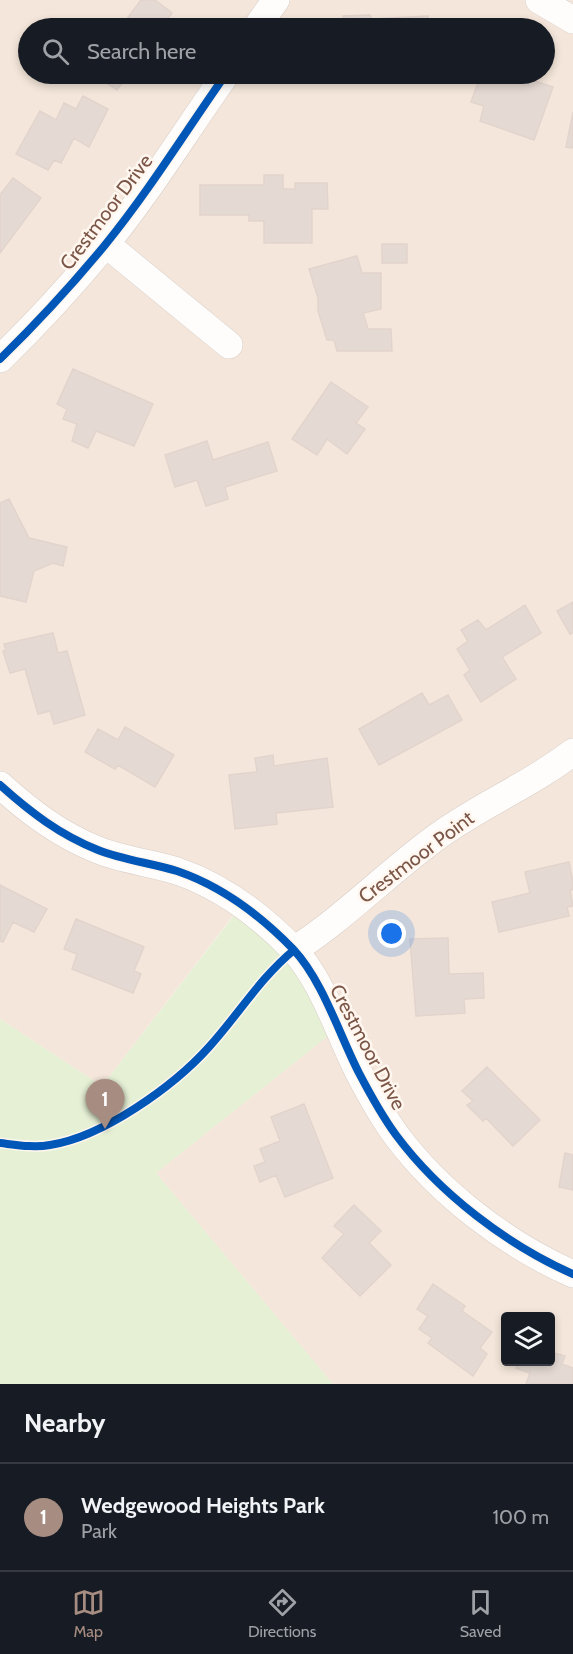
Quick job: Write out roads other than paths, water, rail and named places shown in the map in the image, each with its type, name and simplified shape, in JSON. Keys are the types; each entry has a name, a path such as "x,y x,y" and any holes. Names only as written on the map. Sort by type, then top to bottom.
{"street":[{"path":"263,18 276,0"},
{"path":"539,0 573,20"},
{"name":"Crestmoor Drive","path":"0,359 35,325 106,244 219,84"},
{"path":"106,244 228,345"},
{"name":"Crestmoor Point","path":"294,950 318,935 402,863 440,834 475,811 536,778 573,752"},
{"name":"Crestmoor Drive","path":"0,785 31,813 63,833 99,850 179,872 225,894 263,921 294,950 329,1008 359,1073 377,1104 396,1135 424,1167 458,1200 491,1227 528,1251 573,1274"}],"place":[{"name":"Wedgewood Heights Park","path":"105,1129"}]}
